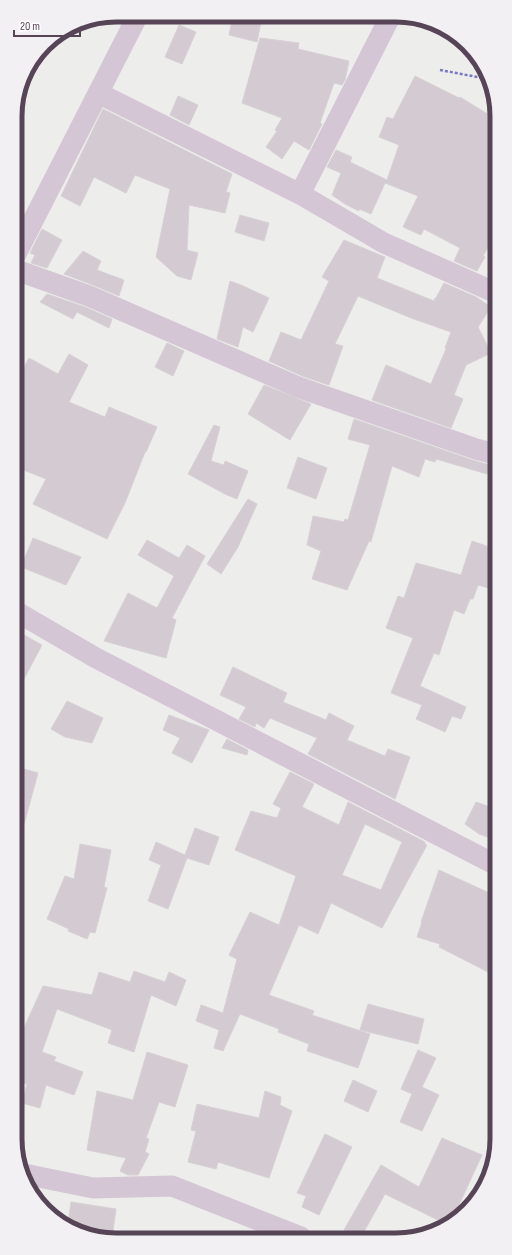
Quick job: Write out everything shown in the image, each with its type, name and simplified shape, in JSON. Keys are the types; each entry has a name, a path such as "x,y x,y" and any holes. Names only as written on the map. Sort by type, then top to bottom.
{"street":[{"path":"22,242 134,22"},
{"path":"300,194 387,22"},
{"path":"98,93 300,194 384,243 490,290"},
{"path":"22,272 89,296 298,387 490,453"},
{"path":"22,615 96,658 490,862"},
{"path":"29,1175 93,1188 172,1186 291,1233"}],"path":[{"path":"440,70 482,78"}],"building":[{"path":"232,22 261,22 257,42 229,35"},
{"path":"179,25 196,32 182,64 165,57"},
{"path":"260,38 299,43 298,49 349,61 345,80 342,85 334,83 320,123 322,124 309,150 294,141 282,159 266,147 277,131 275,130 282,118 242,103"},
{"path":"415,76 459,98 460,97 490,116 490,244 477,271 454,261 460,248 424,229 421,235 403,227 418,196 385,183 371,214 359,209 359,211 332,195 341,173 327,167 336,150 352,157 350,162 387,180 399,145 379,137 387,117 393,119"},
{"path":"178,96 198,105 189,125 170,115"},
{"path":"103,109 232,174 226,192 230,193 225,213 189,205 187,250 198,253 191,280 177,276 156,257 170,189 135,175 126,193 94,177 80,206 61,196"},
{"path":"240,215 269,223 264,241 235,232"},
{"path":"42,229 62,240 47,268 31,263 35,255 30,253"},
{"path":"344,240 385,257 377,278 434,301 444,283 476,297 490,306 478,327 490,353 466,365 454,395 463,399 451,428 372,400 386,365 431,384 446,349 445,348 451,332 411,318 358,296 335,344 343,346 329,385 302,376 269,361 281,332 301,340 329,281 322,277"},
{"path":"83,251 101,261 97,270 124,280 119,296 64,274"},
{"path":"230,281 269,298 253,332 243,327 238,347 217,339"},
{"path":"47,294 85,307 112,319 109,328 77,312 73,319 40,302"},
{"path":"167,343 184,351 173,376 155,367"},
{"path":"69,354 88,365 69,402 105,417 109,407 157,427 145,452 125,503 107,539 33,504 46,479 22,469 22,371 29,358 58,374"},
{"path":"264,385 311,404 290,440 248,414"},
{"path":"354,419 490,465 487,474 436,459 435,462 425,459 419,477 392,466 371,542 369,541 347,590 312,579 321,551 307,545 313,516 344,522 345,519 348,520 370,445 348,439"},
{"path":"214,425 220,427 211,461 224,465 225,461 248,471 237,499 188,474"},
{"path":"298,457 327,468 316,499 287,488"},
{"path":"248,499 257,504 238,547 221,574 207,564"},
{"path":"33,538 81,557 66,585 22,567"},
{"path":"147,540 179,558 187,545 205,556 172,618 176,620 166,658 104,641 128,593 157,608 174,576 138,555"},
{"path":"472,541 490,547 490,589 478,585 473,599 470,599 464,614 454,610 439,655 434,653 420,686 466,707 461,719 452,716 445,732 416,719 422,705 391,693 413,638 386,628 398,596 404,598 416,563 461,575"},
{"path":"22,634 42,645 22,683"},
{"path":"233,667 287,693 283,702 326,720 329,713 354,726 347,740 385,756 388,749 410,757 395,799 308,754 317,738 270,718 264,728 256,723 255,727 239,719 246,707 220,695"},
{"path":"67,701 103,718 92,743 65,737 51,729"},
{"path":"169,715 209,730 192,763 172,753 180,738 163,730"},
{"path":"227,739 248,750 247,755 222,748"},
{"path":"22,768 38,773 22,828"},
{"path":"290,772 314,784 302,807 339,825 348,802 425,842 427,845 382,928 331,903 318,934 299,925 269,995 314,1011 312,1015 370,1034 358,1068 307,1051 309,1044 278,1032 279,1029 240,1014 223,1051 214,1048 219,1030 196,1021 201,1005 223,1013 237,959 229,955 250,912 279,925 296,876 235,850 251,811 277,818 281,808 273,804","holes":["365,824 402,842 381,890 342,875"]},
{"path":"476,802 490,807 490,838 479,834 465,824"},
{"path":"195,828 219,837 209,865 187,858 168,909 148,901 161,865 149,860 156,842 185,855"},
{"path":"80,844 111,850 104,887 107,888 95,933 90,932 87,939 68,931 69,929 47,919 65,876 74,879"},
{"path":"439,870 490,893 490,973 439,947 440,944 417,937"},
{"path":"134,971 165,982 169,972 186,980 176,1006 151,995 134,1052 108,1043 112,1030 57,1009 42,1052 56,1057 54,1061 83,1072 74,1095 46,1085 40,1108 22,1103 27,1084 22,1082 22,1032 43,986 92,995 99,972 130,982"},
{"path":"368,1004 424,1019 418,1044 360,1030"},
{"path":"418,1050 436,1058 422,1087 439,1095 422,1131 400,1122 412,1094 401,1089"},
{"path":"147,1052 188,1065 175,1107 159,1102 146,1138 149,1139 145,1152 149,1154 138,1175 128,1175 120,1171 126,1158 87,1150 97,1091 133,1100"},
{"path":"353,1080 377,1091 368,1112 344,1101"},
{"path":"265,1091 281,1097 280,1105 292,1111 269,1178 218,1162 216,1169 188,1162 196,1131 191,1130 197,1104 259,1118"},
{"path":"325,1134 352,1147 319,1215 302,1207 306,1196 297,1193"},
{"path":"442,1138 482,1155 456,1211 441,1221 385,1194 363,1233 349,1233 344,1230 381,1165 419,1187"},
{"path":"71,1202 116,1209 113,1233 86,1228 69,1220"}]}
